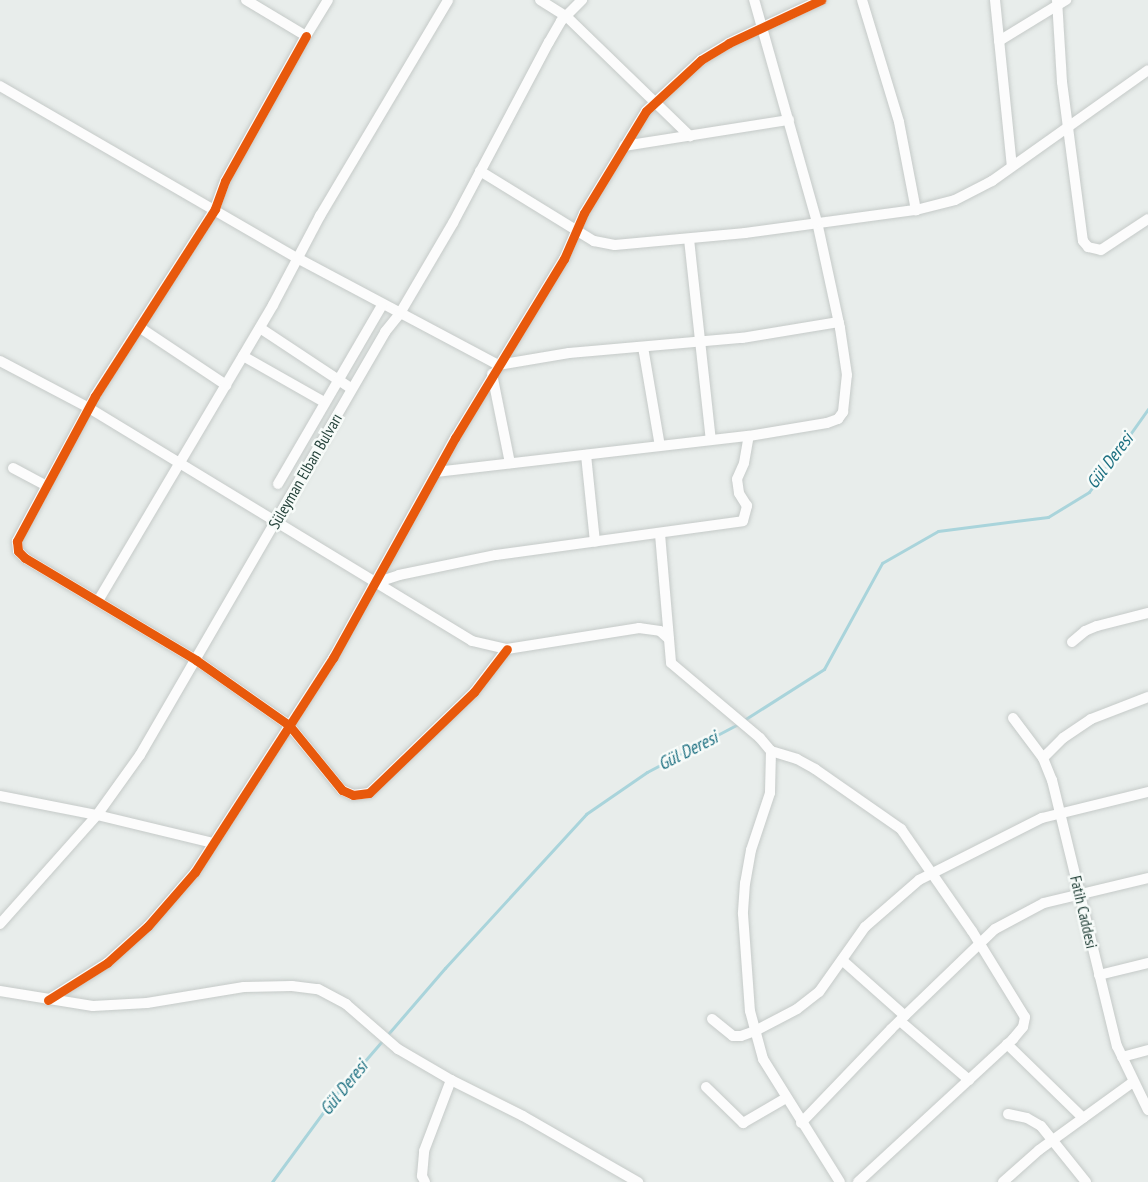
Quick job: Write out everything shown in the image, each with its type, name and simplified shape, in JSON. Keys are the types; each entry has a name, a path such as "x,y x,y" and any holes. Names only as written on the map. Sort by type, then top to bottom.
{"street":[{"path":"246,0 306,36"},
{"path":"328,0 225,181 215,209 89,408 17,541 18,551 25,558 196,660 289,725 342,790 353,795 369,793 474,692 507,649"},
{"path":"98,602 260,328 360,148 448,0"},
{"path":"540,0 566,16 690,136"},
{"name":"Süleyman Elban Bulvarı","path":"0,924 97,815 140,755 352,388 385,332 399,315 549,42 566,16 582,0"},
{"path":"436,472 749,436 827,423 838,419 843,412 847,375 839,322 818,222 754,0"},
{"path":"48,1000 107,963 148,926 195,872 333,658 495,370 564,259 577,229 624,146 656,101 701,60 762,27 821,0"},
{"path":"862,0 899,122 916,210"},
{"path":"995,0 1012,166"},
{"path":"999,41 1060,2"},
{"path":"1060,2 1062,82 1070,126 1082,237 1085,245 1101,250 1148,219"},
{"path":"480,171 594,241 615,245 689,239 916,210 969,194 1148,70"},
{"path":"0,86 495,370 569,353 742,338 839,322"},
{"path":"624,146 789,120"},
{"path":"689,239 711,440"},
{"path":"278,484 382,305"},
{"path":"139,327 226,385"},
{"path":"260,328 352,388"},
{"path":"643,347 660,446"},
{"path":"243,356 324,402"},
{"path":"0,361 89,408 472,641 507,649 639,628 660,631 669,639"},
{"path":"495,370 510,463"},
{"path":"375,584 399,574 474,559 743,521 747,506 739,493 737,479 744,463 749,436"},
{"path":"586,454 595,542"},
{"path":"13,468 47,486"},
{"path":"660,534 671,663 760,738 771,751 797,759 815,769 894,822 932,873 1022,1008 1025,1017 1023,1027 1007,1044 858,1182"},
{"path":"1072,642 1085,631 1097,626 1148,613"},
{"path":"1043,758 1063,738 1091,718 1148,697"},
{"name":"Fatih Caddesi","path":"1013,718 1043,758 1052,780 1099,975 1122,1058 1148,1110"},
{"path":"771,751 770,793 751,850 744,893 745,954 755,1031 763,1059 840,1182"},
{"path":"712,1019 733,1036 755,1031 809,1000 829,982 865,927 888,905 932,873 999,838 1060,812 1148,792"},
{"path":"0,796 97,815 214,843"},
{"path":"801,1123 902,1019 995,929 1023,912 1044,903 1148,878"},
{"path":"842,960 969,1080"},
{"path":"1099,975 1148,963"},
{"path":"0,991 93,1006 139,1004 244,987 292,986 332,994 398,1049 451,1080 524,1116 638,1182"},
{"path":"1007,1044 1083,1118"},
{"path":"1122,1058 1148,1050"},
{"path":"425,1182 422,1176 424,1151 451,1080"},
{"path":"1004,1182 1052,1140 1133,1082"},
{"path":"706,1087 743,1123 786,1098"},
{"path":"1008,1114 1027,1118 1041,1126 1086,1182"}],"waterway":[{"name":"Gül Deresi","path":"744,720 824,669 882,563 938,531 1048,517 1089,492 1148,409"},
{"name":"Gül Deresi","path":"272,1182 338,1092 445,968 586,814 647,772 738,724"}],"cycle path":[{"path":"48,1000 107,963 148,926 195,872 333,658 455,438 564,259 584,213 646,111 701,60 729,43 821,0"},
{"path":"306,36 225,181 215,209 95,396 17,541 18,551 25,558 196,660 289,725 342,790 353,795 369,793 474,692 507,649"}]}
